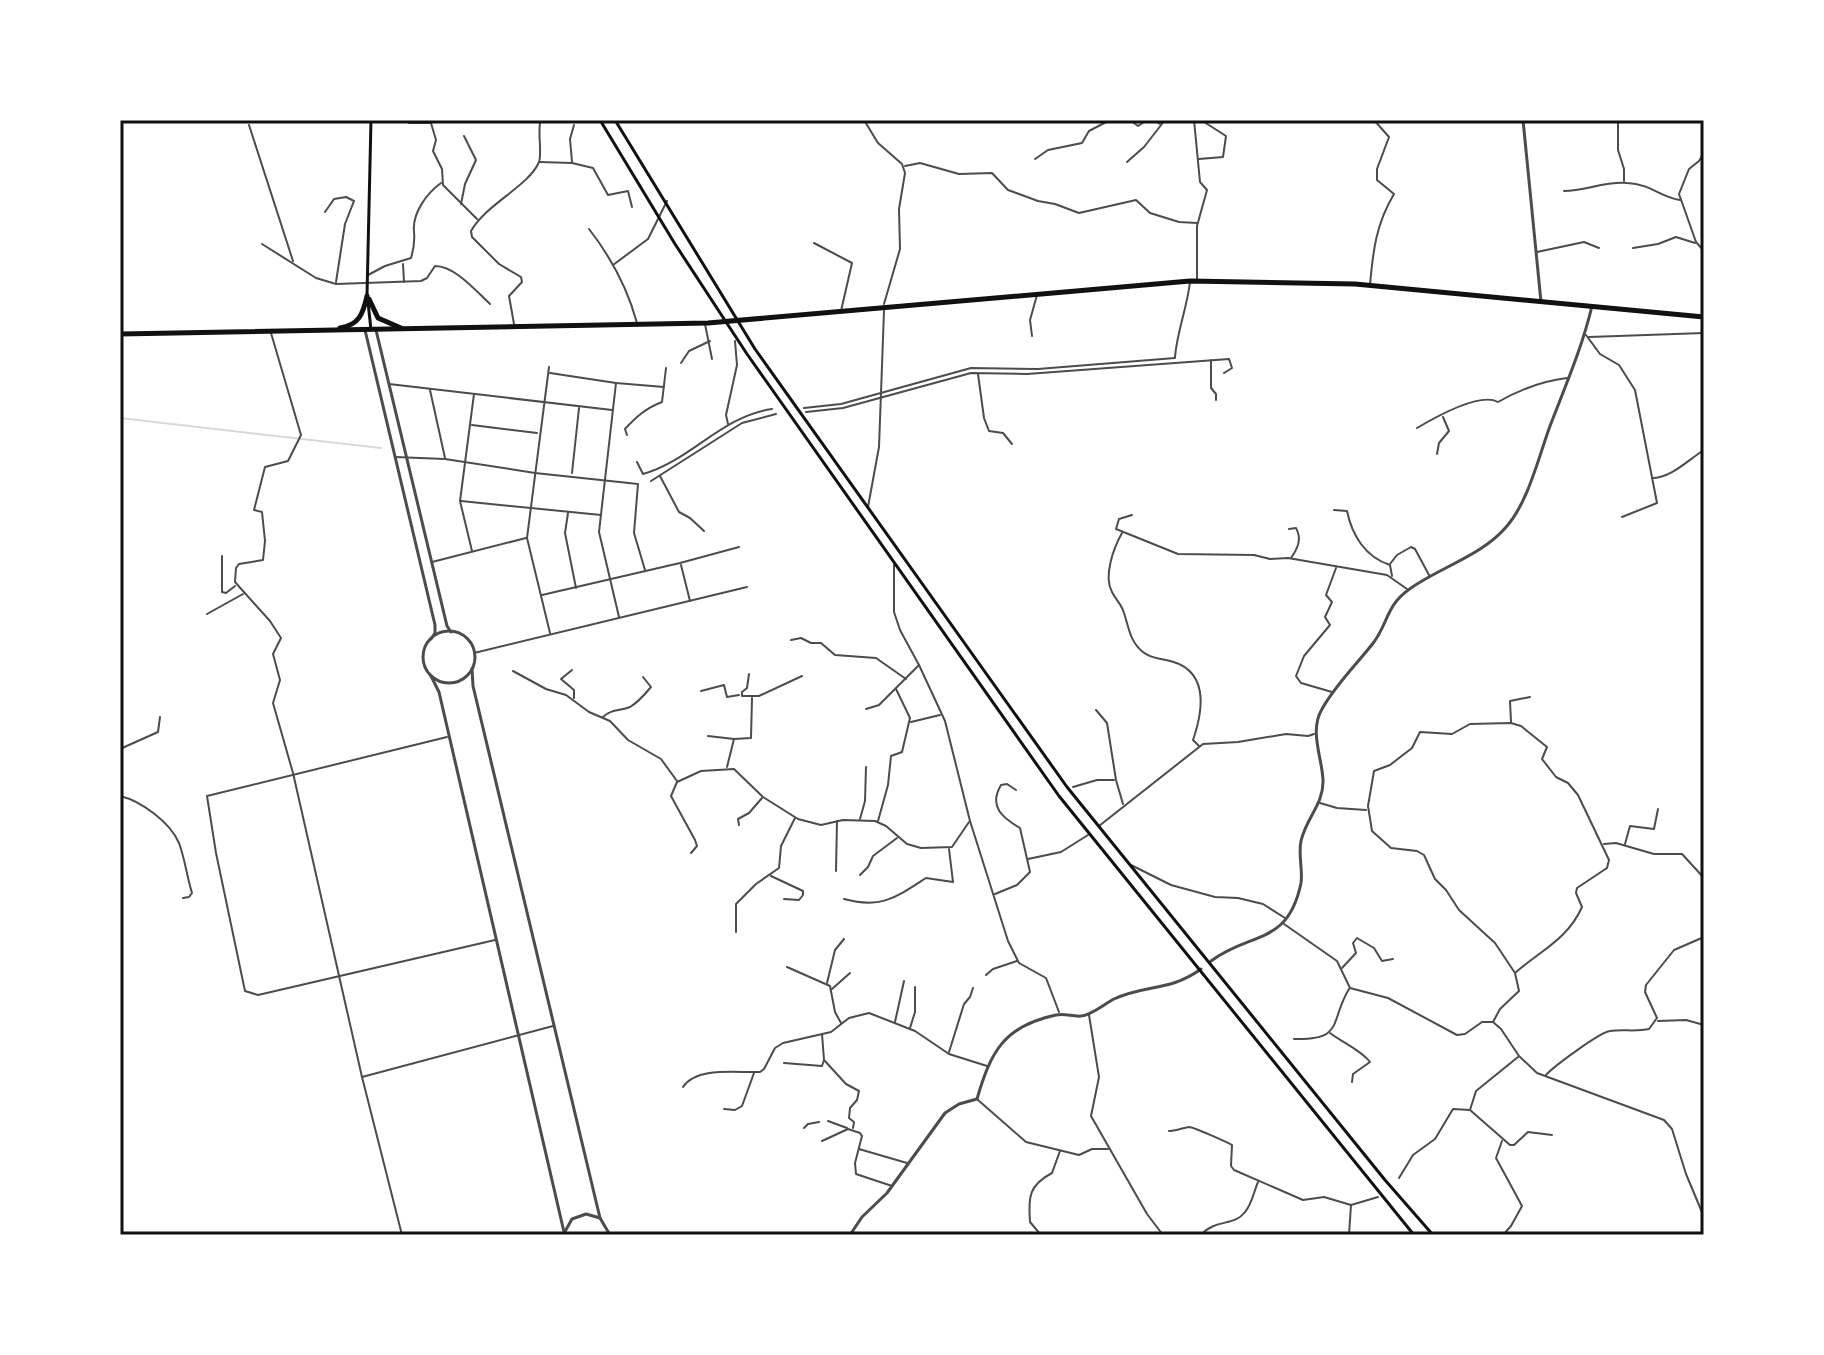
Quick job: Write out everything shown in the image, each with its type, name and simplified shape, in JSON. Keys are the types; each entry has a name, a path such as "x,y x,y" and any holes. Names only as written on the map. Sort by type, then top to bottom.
{"highway":[{"path":"120,334 704,323 1194,280 1370,285 1704,317"},
{"path":"367,296 378,318 405,329"},
{"path":"327,331 356,323 364,311 367,296"}],"main road":[{"path":"371,120 367,296 371,330"},
{"path":"600,120 747,354 1088,834 1201,969 1414,1235"},
{"path":"615,120 755,349 1098,826 1433,1235"},
{"path":"1201,969 1211,961"}],"street":[{"path":"864,120 881,147 904,167"},
{"path":"1035,159 1048,150 1082,143 1089,131 1110,120"},
{"path":"1130,120 1138,126 1147,120"},
{"path":"1154,120 1161,125"},
{"path":"1127,162 1144,147 1165,120"},
{"path":"1175,361 1176,340 1194,280 1197,223 1207,190 1200,182 1194,120"},
{"path":"1198,159 1222,158 1224,154 1225,134 1201,120"},
{"path":"1370,285 1375,236 1394,194 1377,180 1377,169 1389,137 1374,120"},
{"path":"1523,120 1541,302"},
{"path":"1618,120 1618,150 1624,172 1623,182"},
{"path":"409,123 431,123 436,140 433,151 442,169 442,182 478,220"},
{"path":"514,326 509,296 521,284 521,277 499,264 472,237 471,231 478,220 527,178 539,162 540,123"},
{"path":"249,125 293,262"},
{"path":"572,163 570,139 574,125"},
{"path":"461,205 465,184 476,160 464,136"},
{"path":"1696,244 1680,200 1680,189 1689,169 1704,153"},
{"path":"539,162 572,163 595,170 608,195 628,191 632,207"},
{"path":"904,167 920,163 959,174 992,173 1008,190 1079,213 1136,200 1150,213 1179,222 1197,223"},
{"path":"868,507 879,454 884,308 900,249 899,209 904,167"},
{"path":"368,275 411,258 416,240 414,227 425,197 442,182"},
{"path":"1564,191 1582,191 1623,182 1649,186 1668,198 1680,200"},
{"path":"325,212 334,199 346,197 354,201 345,224 336,284"},
{"path":"612,266 648,239 667,201"},
{"path":"589,229 612,266 633,308 637,324"},
{"path":"1633,248 1676,237 1696,244 1704,251"},
{"path":"1537,252 1584,242 1599,248"},
{"path":"814,243 852,263 841,312"},
{"path":"262,244 316,278 336,284 424,280 435,266 442,266 490,304"},
{"path":"403,262 404,283"},
{"path":"1032,336 1030,320 1037,294"},
{"path":"1211,961 1285,922 1301,882 1302,836 1310,815 1320,803 1323,778 1316,733 1319,714 1379,633 1390,607 1408,590 1489,543 1512,519 1587,336 1592,306"},
{"path":"704,323 712,359"},
{"path":"371,330 389,384 447,626 451,632"},
{"path":"371,330 395,457 435,625 435,633 424,653 426,669 439,692 564,1233"},
{"path":"271,332 300,439 288,461 268,465 263,470 254,510 262,512 263,560 237,566 234,579 281,638 273,654 280,680 273,703 293,773 362,1077 402,1235"},
{"path":"1587,336 1704,333"},
{"path":"1587,336 1600,354 1619,365 1635,390 1649,453 1656,505 1622,517"},
{"path":"681,363 689,351 710,341"},
{"path":"729,425 726,415 737,365 735,341"},
{"path":"1211,360 1211,388 1216,400"},
{"path":"805,410 882,396 978,373 1027,374 1175,361 1231,360 1232,368 1224,373"},
{"path":"549,367 527,538 551,634"},
{"path":"882,396 971,368 1099,367"},
{"path":"627,435 625,429 632,421 644,410 662,402 666,368"},
{"path":"548,372 664,387"},
{"path":"978,373 984,418 989,431 1003,433 1012,444"},
{"path":"1417,428 1468,404 1491,398 1498,402 1514,392 1545,381 1568,378"},
{"path":"616,383 599,532 619,618"},
{"path":"389,384 613,411"},
{"path":"430,389 445,459"},
{"path":"472,551 460,501 474,394"},
{"path":"572,475 579,406"},
{"path":"637,462 643,474 659,469 751,413 772,409"},
{"path":"651,481 742,423 776,414"},
{"path":"1437,454 1439,443 1449,431 1442,415"},
{"path":"471,425 540,433"},
{"path":"1650,478 1661,477 1675,470 1704,450"},
{"path":"395,457 445,459 638,484 634,533 645,570"},
{"path":"659,475 679,512 704,531"},
{"path":"460,501 601,515"},
{"path":"1334,510 1347,511 1355,537 1378,561 1390,565"},
{"path":"569,512 565,533 576,588"},
{"path":"1132,515 1116,522 1116,529 1178,554 1290,559 1392,577 1408,590"},
{"path":"1289,529 1296,528 1299,537 1298,548 1290,559"},
{"path":"1123,532 1114,550 1109,587 1124,611 1132,639 1142,651 1156,659 1167,660 1193,675 1202,706 1193,740 1199,746"},
{"path":"432,562 527,538"},
{"path":"541,595 739,547"},
{"path":"1392,577 1390,565 1397,555 1411,547 1430,576"},
{"path":"222,556 222,592 226,593 236,585"},
{"path":"894,562 894,612 902,635 942,714 970,821 1008,941 1018,961 1046,978 1060,1014"},
{"path":"680,563 690,601"},
{"path":"1333,692 1301,683 1296,676 1304,656 1330,626 1325,617 1332,602 1326,595 1336,567"},
{"path":"474,653 747,587"},
{"path":"207,614 244,593"},
{"path":"431,639 451,632 466,638 474,653 473,686 600,1218 610,1235"},
{"path":"791,640 801,638 811,643 821,643 835,655 876,658 906,679"},
{"path":"866,709 879,705 919,665"},
{"path":"431,676 445,683 453,683 461,681 472,669"},
{"path":"572,670 561,679 574,690 574,700"},
{"path":"513,671 574,700 589,712 613,723 631,742 661,759 677,782"},
{"path":"741,695 747,688 749,674"},
{"path":"701,691 724,685 727,697 752,696 768,693 802,676"},
{"path":"602,718 611,711 629,707 648,691 651,687 643,677"},
{"path":"878,822 888,785 891,756 902,752 910,722 896,689"},
{"path":"708,736 751,738 752,696"},
{"path":"1511,723 1510,701 1530,697"},
{"path":"1096,710 1107,723 1123,805"},
{"path":"910,722 942,714"},
{"path":"120,749 158,732 160,717"},
{"path":"1493,1022 1500,1009 1519,991 1515,973 1491,938 1459,910 1435,879 1424,855 1388,846 1372,831 1367,810 1374,771 1390,765 1412,748 1420,732 1452,734 1470,724 1511,723 1521,726 1535,740 1546,745 1542,759 1556,777 1576,792 1602,844 1609,865 1577,888 1582,907 1574,924 1558,942 1538,953 1515,973"},
{"path":"1098,826 1199,746 1316,733"},
{"path":"448,736 207,796 245,991 258,995 495,939"},
{"path":"727,768 734,739"},
{"path":"859,820 865,801 866,767"},
{"path":"691,853 697,846 695,840 671,796 677,782 701,771 727,768 737,771 763,797 795,817 817,825 837,821 878,822 904,843 917,847 949,848 957,842 970,821"},
{"path":"1073,787 1097,780 1116,780"},
{"path":"993,894 1017,885 1029,875 1020,828 1004,819 998,806 997,793 1001,785 1007,784 1016,790"},
{"path":"120,796 132,799 152,812 178,841 192,893 183,898"},
{"path":"739,825 738,819 749,813 763,797"},
{"path":"1320,803 1367,810"},
{"path":"1625,845 1630,826 1654,829 1658,809"},
{"path":"736,932 737,901 779,868 781,846 795,817"},
{"path":"836,871 837,821"},
{"path":"1027,859 1061,852 1088,834"},
{"path":"860,875 873,856 898,837"},
{"path":"1602,844 1613,842 1654,854 1682,854 1704,878"},
{"path":"844,899 877,905 905,893 926,878 953,882 949,848"},
{"path":"1127,862 1171,885 1215,897 1263,904 1331,956 1341,968 1350,988 1337,1023 1317,1038 1294,1039"},
{"path":"770,875 803,891 802,898 795,901 784,899"},
{"path":"1657,1021 1645,992 1646,985 1674,950 1704,937"},
{"path":"1341,968 1356,953 1353,943 1357,938 1374,948 1382,961 1393,959"},
{"path":"827,984 835,950 844,939"},
{"path":"986,975 993,969 1018,961"},
{"path":"787,967 827,984 842,1024"},
{"path":"977,1099 987,1066 1002,1040 1013,1031 1060,1014 1083,1016 1130,993 1179,983 1201,969"},
{"path":"831,989 850,973"},
{"path":"894,1023 904,981"},
{"path":"910,1029 915,1012 915,987"},
{"path":"949,1054 964,1004 973,988"},
{"path":"1350,988 1388,998 1457,1035 1465,1034 1482,1022 1493,1022 1533,1070 1669,1124 1704,1217"},
{"path":"683,1087 689,1079 726,1070 755,1072 764,1069 775,1048 783,1043 831,1032 849,1018 869,1013 910,1029 949,1054 987,1066"},
{"path":"1089,1014 1099,1077 1091,1116 1147,1214 1163,1235"},
{"path":"1545,1076 1553,1066 1608,1031 1646,1031 1657,1021 1686,1020 1704,1025"},
{"path":"362,1077 555,1026"},
{"path":"1329,1032 1350,1048 1363,1053 1370,1062 1353,1074 1352,1082"},
{"path":"822,1033 824,1060 846,1084 859,1091 857,1100 850,1108 849,1118 854,1122 850,1129 822,1141"},
{"path":"1470,1110 1476,1091 1519,1056"},
{"path":"784,1063 819,1067 824,1060"},
{"path":"724,1109 735,1110 742,1106 755,1072"},
{"path":"977,1099 1026,1142 1082,1155 1092,1149 1111,1149"},
{"path":"850,1235 862,1217 892,1186 945,1113 959,1104 977,1099"},
{"path":"1399,1178 1413,1155 1435,1139 1451,1111 1470,1110 1502,1140 1514,1145 1528,1132 1552,1135"},
{"path":"828,1121 861,1134 856,1174 892,1186"},
{"path":"804,1128 819,1122"},
{"path":"1169,1131 1192,1127 1216,1140 1229,1142 1232,1145 1232,1168 1303,1200 1324,1197 1351,1205 1378,1197"},
{"path":"1502,1140 1496,1158 1522,1206 1503,1235"},
{"path":"859,1149 907,1163"},
{"path":"1041,1235 1030,1222 1032,1188 1052,1173 1060,1150"},
{"path":"1201,1235 1211,1225 1239,1218 1247,1210 1259,1181"},
{"path":"1349,1235 1351,1205"},
{"path":"564,1233 567,1225 578,1216 586,1214 600,1218"}],"waterway":[{"path":"120,418 381,448"}]}
